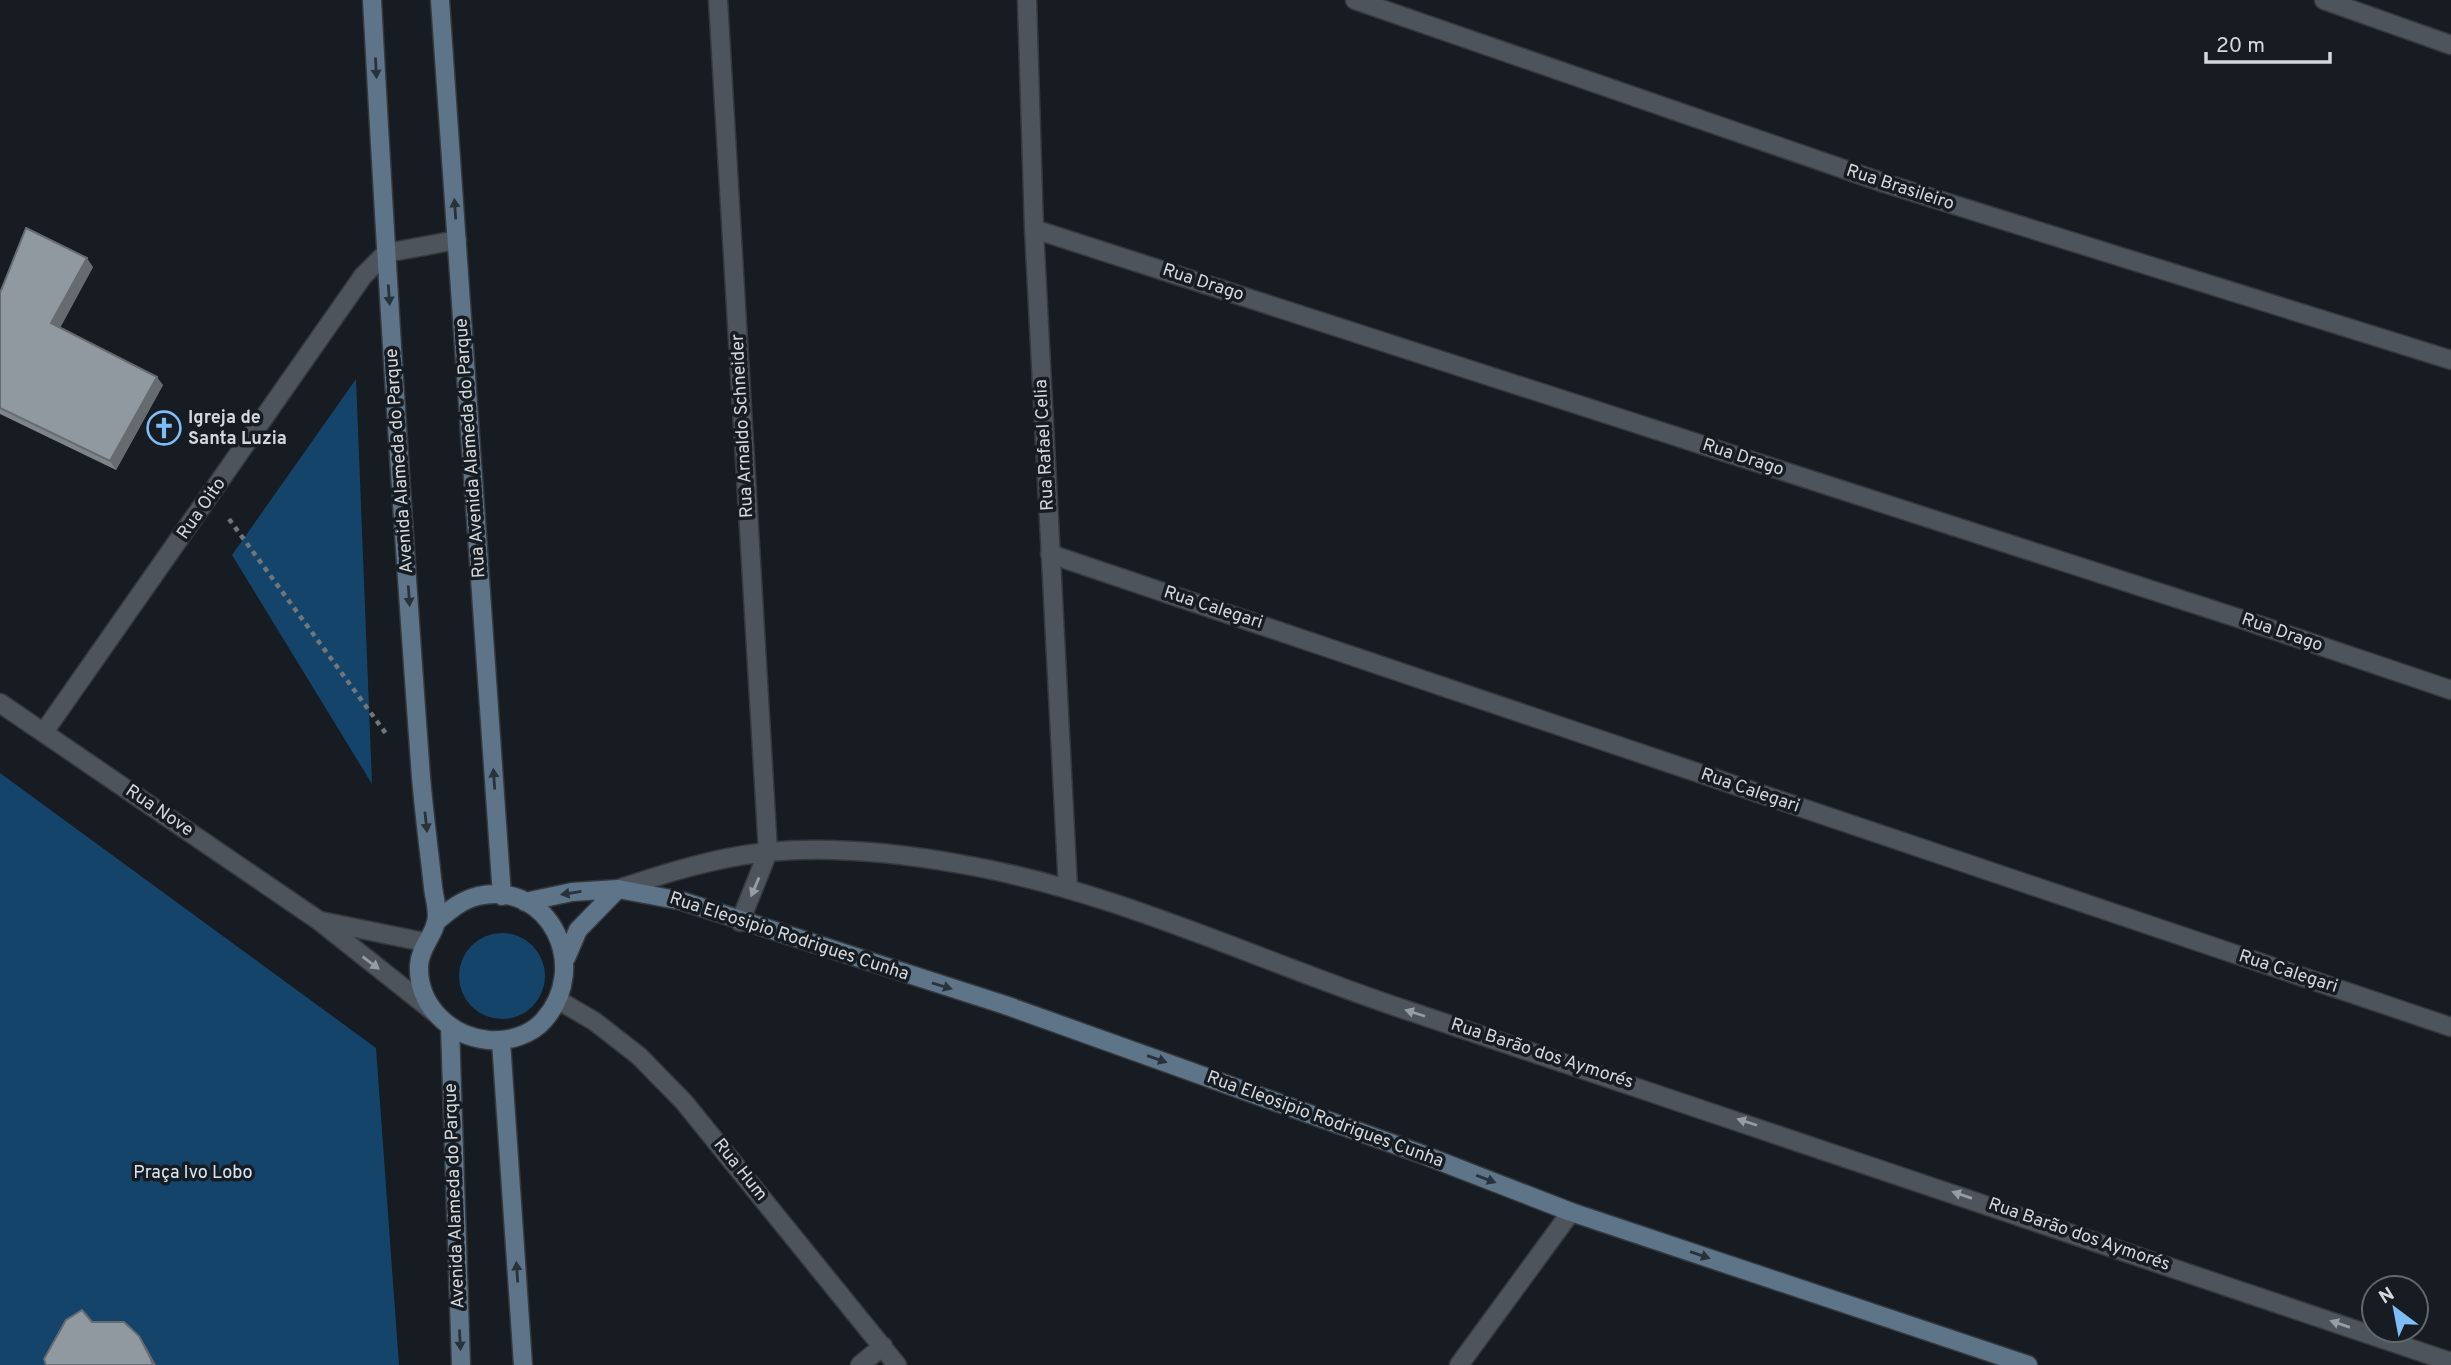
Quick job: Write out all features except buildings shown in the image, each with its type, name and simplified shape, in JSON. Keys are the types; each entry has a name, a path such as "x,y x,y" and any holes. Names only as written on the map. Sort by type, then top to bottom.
{"street":[{"name":"Avenida Alameda do Parque","path":"372,0 421,782 437,921"},
{"name":"Rua Avenida Alameda do Parque","path":"440,0 502,895"},
{"name":"Rua Arnaldo Schneider","path":"718,0 768,852"},
{"name":"Rua Rafael Celia","path":"1027,0 1034,229 1068,889"},
{"name":"Rua Brasileiro","path":"1355,0 1884,183 2451,360"},
{"path":"2324,0 2451,45"},
{"name":"Rua Drago","path":"1034,229 2189,602 2451,690"},
{"path":"386,253 457,240"},
{"name":"Rua Oito","path":"44,732 212,495 348,295 386,253"},
{"name":"Rua Calegari","path":"1050,554 2451,1027"},
{"name":"Rua Nove","path":"0,703 318,920"},
{"name":"Rua Barão dos Aymorés","path":"618,889 705,863 768,852 851,851 962,864 1068,889 1396,1006 1811,1143 2451,1362"},
{"path":"740,922 768,852"},
{"path":"525,902 572,892 618,889"},
{"path":"566,958 578,930 618,889"},
{"name":"Rua Eleosipio Rodrigues Cunha","path":"618,889 670,898 1004,1005 1400,1146 1571,1212 2028,1365"},
{"path":"318,920 450,1027 474,1039 501,1041 522,1035 542,1023 558,1000 565,981 566,958 559,935 545,916 525,902 502,895 478,896 455,905 437,921 424,942 419,966 423,990 434,1012"},
{"path":"318,920 424,942"},
{"name":"Rua Hum","path":"558,1000 594,1021 639,1056 684,1102 897,1365"},
{"name":"Avenida Alameda do Parque","path":"450,1027 461,1365"},
{"path":"501,1041 523,1365"},
{"path":"1459,1365 1571,1212"},
{"path":"860,1365 883,1346"}],"path":[{"path":"212,495 390,739"}],"green space":[{"path":"356,379 372,784 232,555"},
{"name":"Praça Ivo Lobo","path":"0,773 376,1048 399,1365 0,1365"},
{"path":"502,933 519,936 533,945 542,959 545,976 542,993 533,1007 519,1016 502,1019 485,1016 471,1007 462,993 459,976 462,959 471,945 485,936"}],"place":[{"name":"Igreja de Santa Luzia","path":"164,428"}]}
